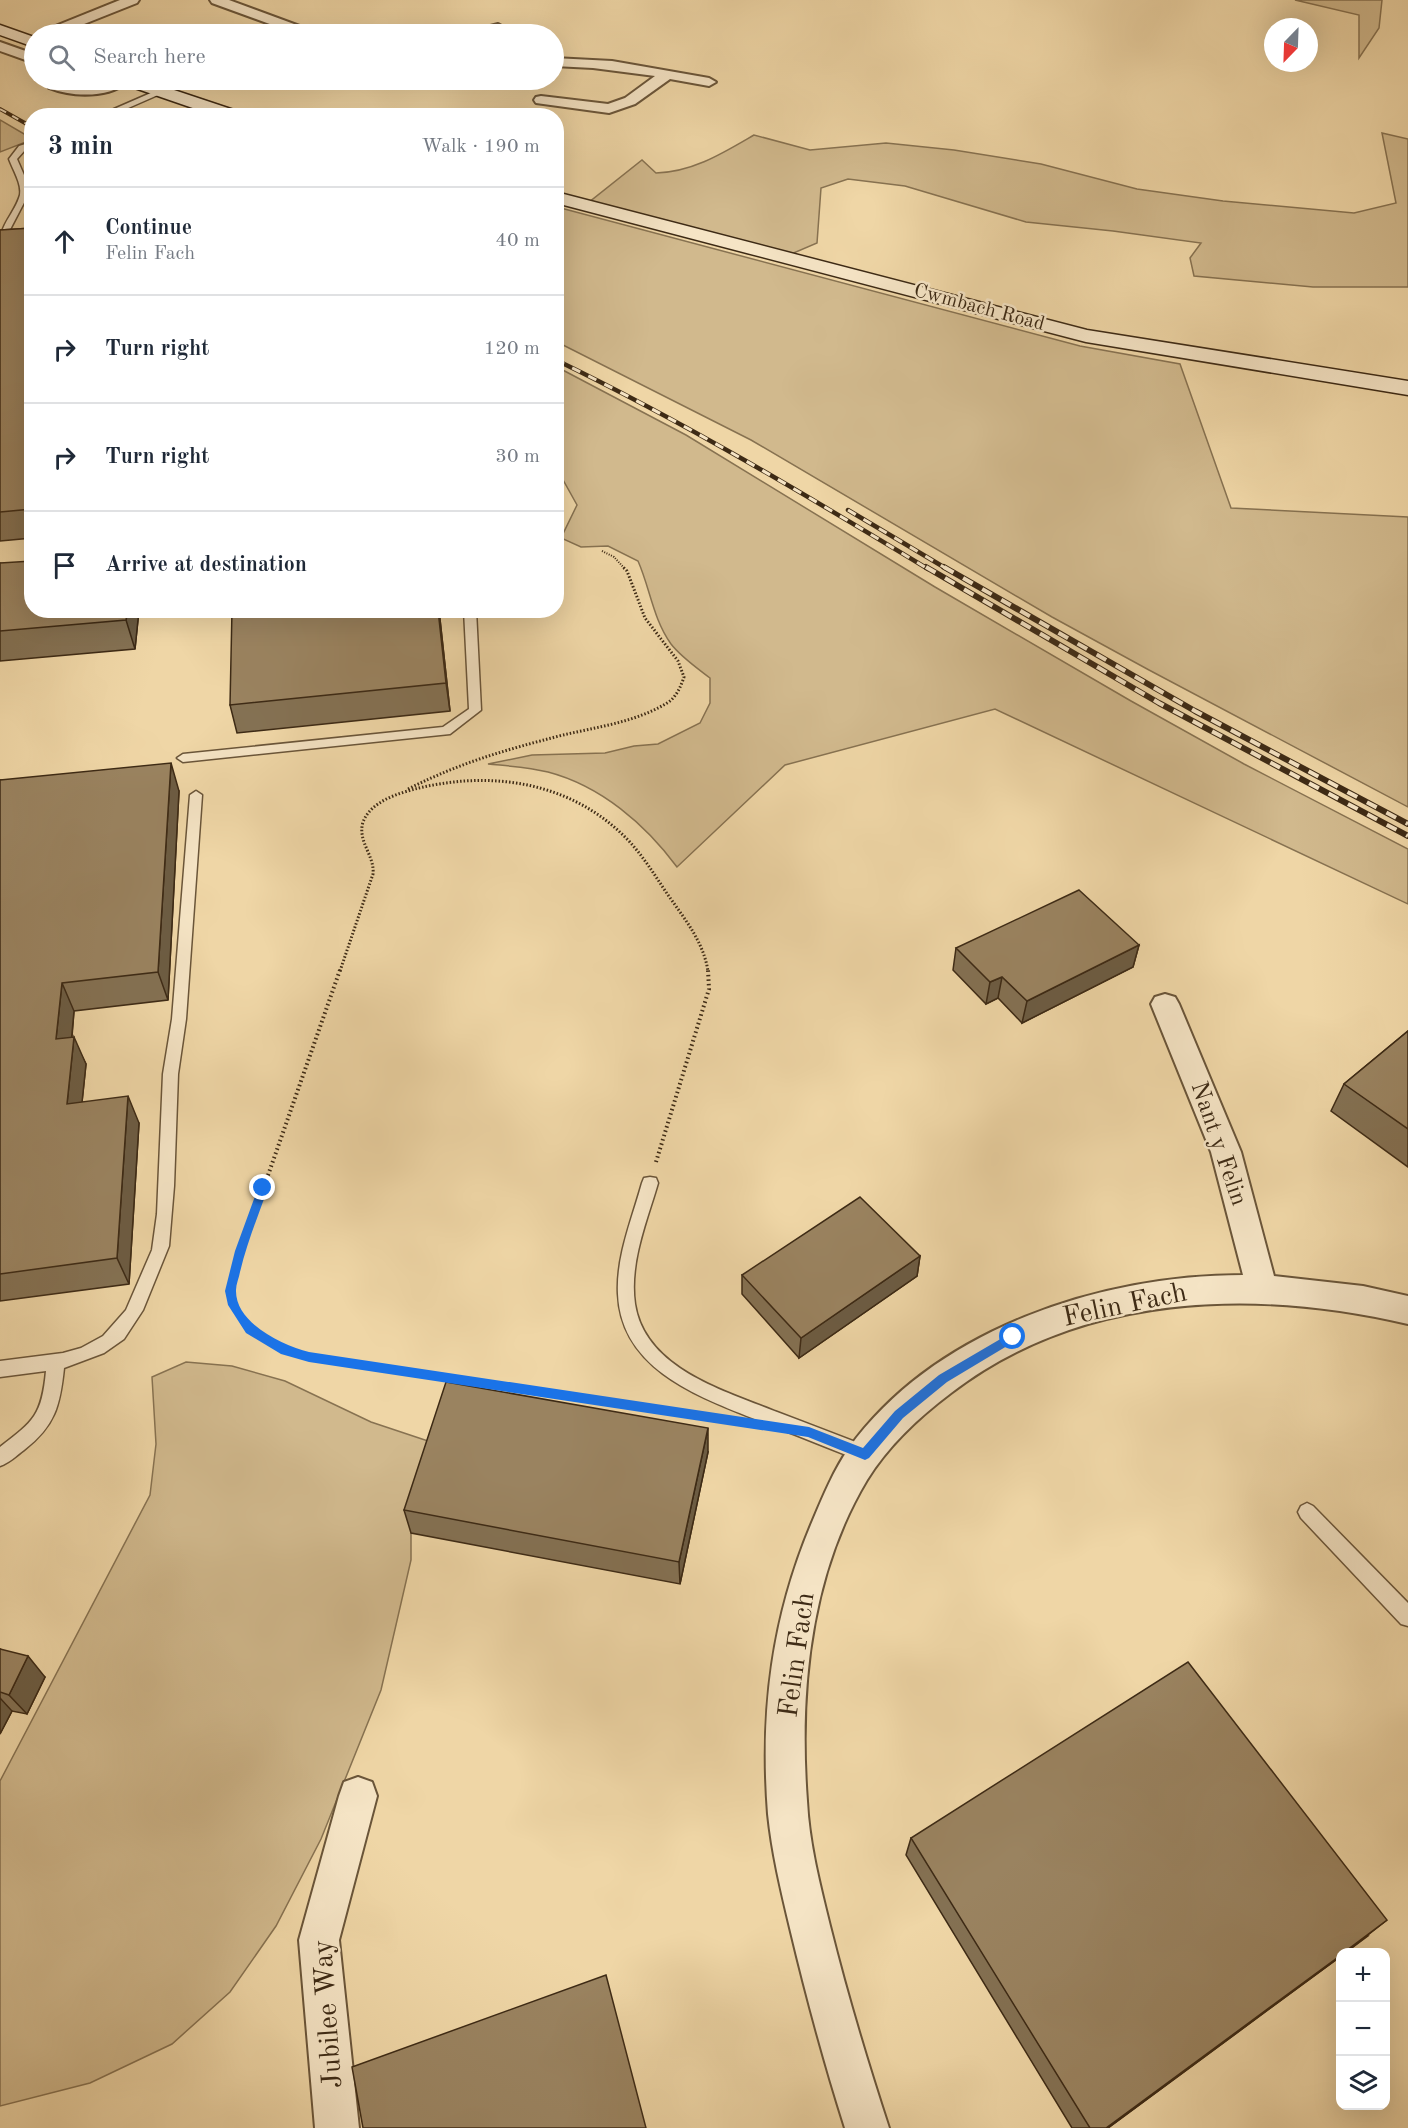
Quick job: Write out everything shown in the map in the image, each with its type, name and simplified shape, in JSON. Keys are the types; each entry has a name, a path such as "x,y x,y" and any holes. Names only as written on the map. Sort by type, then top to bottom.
{"main road":[{"path":"0,30 24,38"},
{"path":"160,90 211,108"},
{"name":"Cwmbach Road","path":"564,199 1086,336 1408,388"}],"street":[{"path":"73,24 132,0"},
{"path":"217,0 281,24"},
{"path":"0,46 24,55"},
{"path":"564,62 668,74 709,82"},
{"path":"541,100 609,108 630,101 668,74"},
{"path":"64,90 79,92 94,90"},
{"name":"Nant y Felin","path":"1165,1004 1226,1152 1262,1288"},
{"name":"Felin Fach","path":"867,2128 845,2061 815,1950 798,1874 787,1802 787,1708 796,1625 814,1559 841,1495 865,1454 899,1414 943,1378 1013,1337 1065,1317 1147,1297 1198,1290 1262,1288 1317,1292 1378,1302 1408,1310"},
{"name":"Jubilee Way","path":"337,2128 319,1940 358,1796"}],"lane":[{"path":"122,108 163,91"},
{"path":"0,242 24,195 23,182 13,159 24,147"},
{"path":"0,250 10,249"},
{"path":"183,758 446,731 475,710 470,618"},
{"path":"0,1369 56,1362 97,1349 115,1336 130,1320 137,1307 162,1244 169,1081 172,1049 179,1019 196,795"},
{"path":"650,1183 627,1272 625,1293 629,1315 636,1334 650,1353 666,1368 705,1390 865,1454"},
{"path":"0,1458 38,1428 47,1417 52,1401 56,1362"},
{"path":"1307,1512 1408,1617"}],"path":[{"path":"602,551 614,557 627,571 645,618 678,661 684,676 680,688 670,702 644,715 489,754 450,768 382,801 363,821 364,847 372,858 374,873 240,1251 230,1291 234,1305 250,1330 285,1351 309,1357 704,1416"},
{"path":"400,793 443,783 471,780 519,782 557,791 593,810 628,840 690,926 702,946 709,967 709,989 650,1183"}],"shaded area":[{"path":"1295,0 1382,0 1379,28 1359,58 1359,15"},
{"path":"0,120 24,134 24,143 0,152"},
{"path":"1382,133 1408,139 1408,287 1313,287 1194,276 1190,258 1201,243 1026,222 905,186 848,179 821,188 817,243 789,255 588,203 642,160 656,173 670,172 707,160 754,135 810,150 886,143 954,150 1041,164 1137,189 1223,201 1354,213 1396,203"},
{"path":"564,209 1080,346 1180,364 1231,508 1408,517 1408,807 1052,617 751,440 564,346"},
{"path":"564,371 686,435 935,587 1131,701 1244,764 1408,849 1408,904 995,709 785,765 677,867 636,822 604,797 586,787 548,772 488,764 532,755 605,753 634,746 658,744 700,723 710,703 710,678 671,644 656,614 638,561 608,546 581,547 564,539 564,532 577,505 564,482"},
{"path":"186,1362 232,1366 285,1381 371,1422 440,1445 411,1533 411,1560 381,1690 321,1839 276,1926 230,1992 172,2044 90,2083 0,2106 0,1781 150,1495 156,1444 152,1377"}],"building":[{"path":"24,228 24,510 0,512 0,230"},
{"path":"24,562 24,618 126,618 126,620 0,631 0,563"},
{"path":"232,618 439,618 446,683 230,705"},
{"path":"171,763 158,972 62,983 56,1039 74,1037 67,1104 128,1096 117,1258 0,1274 0,780"},
{"path":"1079,890 1139,945 1027,1001 1002,977 990,982 956,948"},
{"path":"1408,1031 1408,1129 1344,1084"},
{"path":"860,1197 920,1256 801,1338 742,1275"},
{"path":"446,1382 708,1428 679,1562 404,1510"},
{"path":"0,1649 28,1656 9,1695 0,1692"},
{"path":"1188,1662 1387,1920 1350,1948 1336,1948 1336,1959 1106,2128 1090,2128 911,1838"},
{"path":"606,1975 646,2128 363,2128 352,2067"}],"railway":[{"path":"0,109 24,122"},
{"path":"564,364 698,434 928,569"},
{"path":"848,510 947,569"},
{"path":"926,567 1159,703 1408,836"},
{"path":"944,567 1195,711 1408,824"}],"route":[{"path":"263,1188 240,1251 230,1291 240,1317 250,1330 285,1351 309,1357 809,1432 865,1454 899,1414 943,1378 1013,1337"}]}
